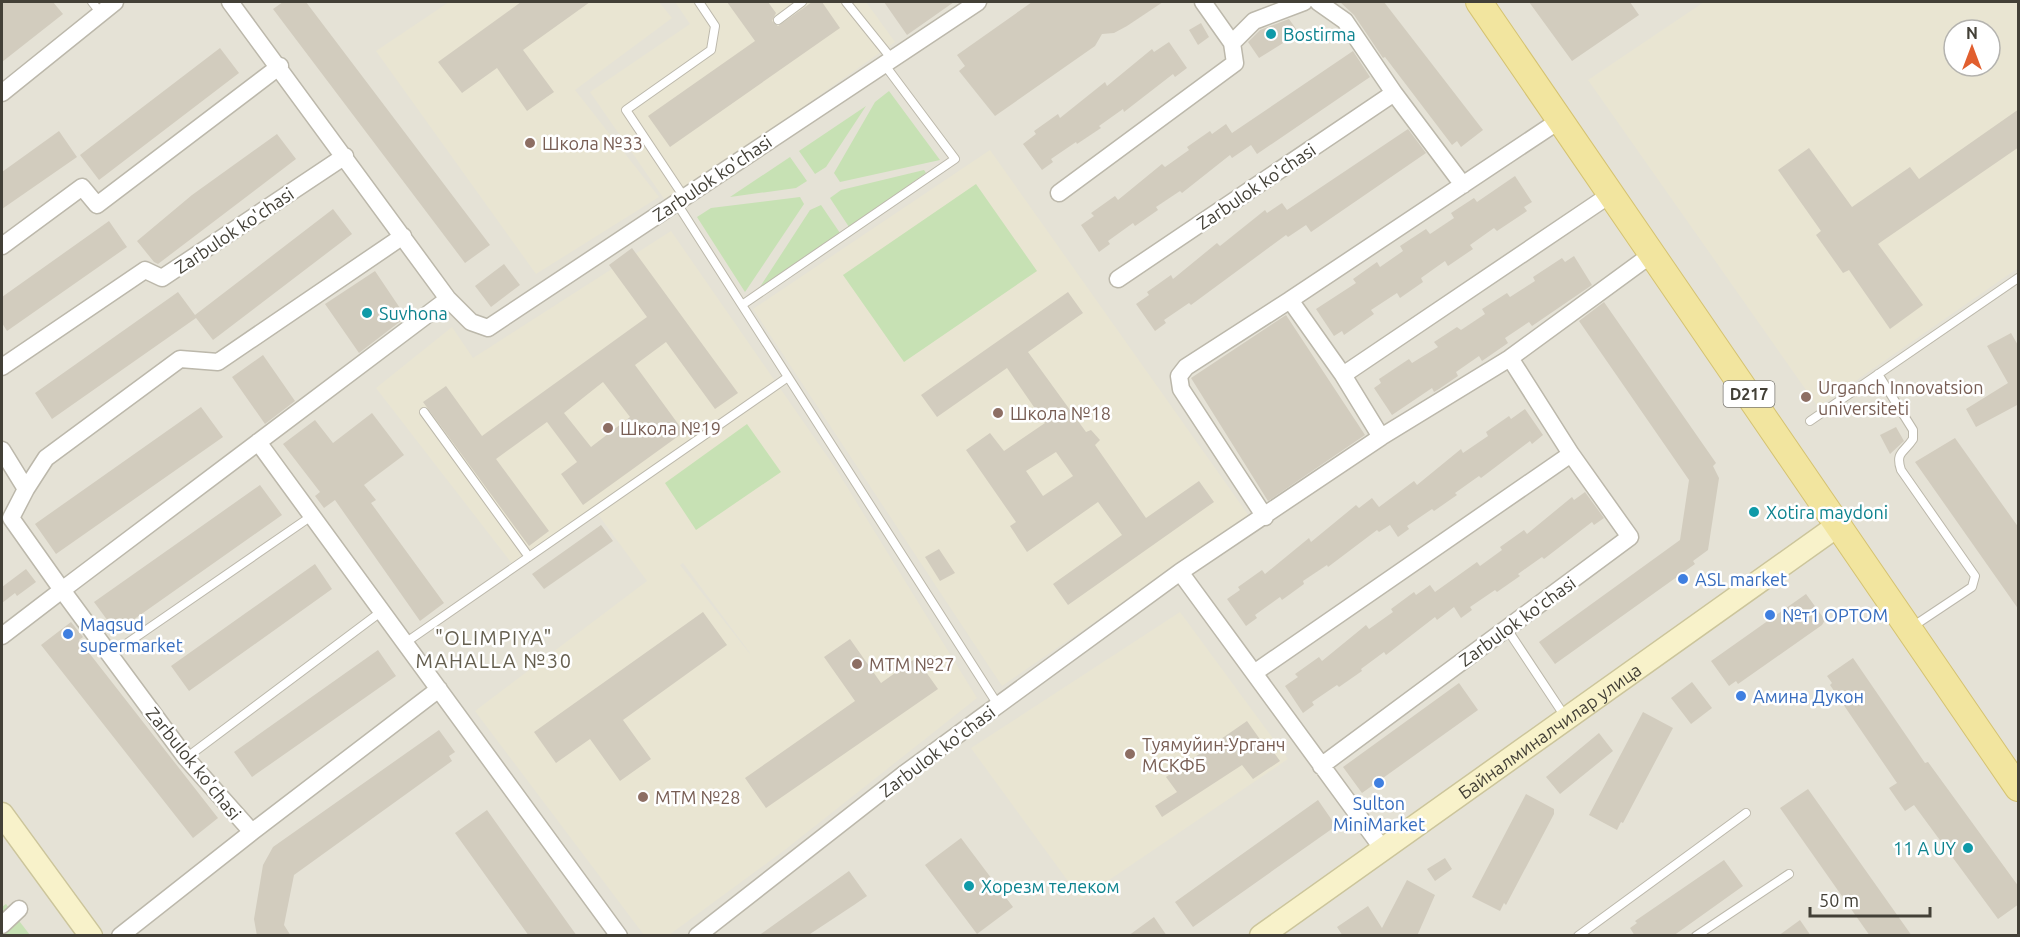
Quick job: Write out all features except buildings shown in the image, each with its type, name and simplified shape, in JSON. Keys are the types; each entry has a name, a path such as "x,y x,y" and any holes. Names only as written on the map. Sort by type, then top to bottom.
{"main road":[{"name":"D217","path":"1484,3 1560,120 2019,788"}],"street":[{"path":"2,93 96,7 115,2"},
{"name":"Zarbulok ko'chasi","path":"230,2 280,66 448,299 471,322 488,328 978,2"},
{"path":"1059,193 1235,63 1232,43 1203,2"},
{"path":"1232,43 1254,21 1304,2"},
{"path":"1318,2 1345,21 1394,93 1463,185"},
{"path":"2,246 82,187 97,205 280,66"},
{"name":"Zarbulok ko'chasi","path":"1118,279 1394,93"},
{"path":"1265,517 1181,389 1179,376 1186,367 1560,120"},
{"name":"Zarbulok ko'chasi","path":"2,367 145,270 162,278 345,156"},
{"path":"1343,375 1611,194"},
{"name":"Zarbulok ko'chasi","path":"403,236 218,362 180,359 46,459 26,489 11,518 186,758 252,832 439,689"},
{"path":"1510,358 1652,254"},
{"path":"2,636 448,299"},
{"path":"1290,300 1343,375 1381,438"},
{"name":"Zarbulok ko'chasi","path":"697,936 904,774 1180,572 1381,438 1510,358 1571,454 1630,537 1321,766"},
{"path":"258,442 619,936"},
{"path":"2,450 26,489"},
{"path":"1254,673 1571,454"},
{"name":"Байналминалчилар улица","path":"1261,936 1837,526"},
{"path":"1180,572 1382,848"},
{"path":"2,814 92,936"},
{"path":"120,936 252,832"},
{"path":"2,925 20,909"}],"lane":[{"path":"699,2 715,26 711,50 626,110 742,305 998,705"},
{"path":"778,20 802,2"},
{"path":"742,305 955,159 846,2"},
{"path":"1810,421 2019,278"},
{"path":"1878,374 1913,430 1913,439 1899,452 1898,460 1901,470 1975,576 1972,587 1909,629"},
{"path":"405,643 788,377"},
{"path":"424,412 529,557"},
{"path":"110,655 313,515"},
{"path":"186,758 382,611"},
{"path":"1507,629 1566,717"},
{"path":"1578,936 1746,813"},
{"path":"1696,936 1789,874"}],"shaded area":[{"path":"2,2 2018,2 2018,935 2,936"},
{"name":"Школа №33","path":"449,2 659,2 672,18 575,90 659,197 536,274 376,51"},
{"path":"675,2 866,2 895,42 667,203 590,92 690,24"},
{"path":"1704,2 2018,2 2018,268 1818,407 1588,80"},
{"name":"Школа №18","path":"990,150 1249,516 1002,686 753,309"},
{"path":"671,231 836,469 977,698 786,849 669,935 644,935 475,711 647,581 597,513 517,570 376,388 452,327 473,358","holes":["683,563 750,654 680,565"]},
{"name":"Туямуйин-Урганч МСКФБ","path":"1180,612 1288,759 1081,899 971,748"}],"green space":[{"path":"889,91 940,160 840,182 834,173 875,102"},
{"path":"866,106 826,167 815,174 799,151"},
{"path":"790,157 807,181 796,188 730,197"},
{"path":"924,170 926,173 849,227 830,198 841,190"},
{"path":"976,184 1037,271 904,362 843,275"},
{"path":"800,197 804,204 745,292 697,217 711,208"},
{"path":"821,205 842,236 758,290 810,210"},
{"path":"747,424 781,472 696,530 665,483"},
{"path":"6,904 30,935 2,936 2,907"}],"place":[{"name":"Bostirma","path":"1271,34"},
{"name":"Школа №33","path":"530,143"},
{"name":"Suvhona","path":"367,313"},
{"name":"Urganch Innovatsion universiteti","path":"1806,397"},
{"name":"Школа №18","path":"998,413"},
{"name":"Школа №19","path":"608,428"},
{"name":"Xotira maydoni","path":"1754,512"},
{"name":"ASL market","path":"1683,579"},
{"name":"№т1 OPTOM","path":"1770,615"},
{"name":"Maqsud supermarket","path":"68,634"},
{"name":"MTM №27","path":"857,664"},
{"name":"Амина Дукон","path":"1741,696"},
{"name":"Туямуйин-Урганч МСКФБ","path":"1130,754"},
{"name":"Sulton MiniMarket","path":"1379,783"},
{"name":"MTM №28","path":"643,797"},
{"name":"11 A UY","path":"1968,848"},
{"name":"Хорезм телеком","path":"969,886"}],"district":[{"name":"\"OLIMPIYA\" MAHALLA №30","path":"494,648"}]}
